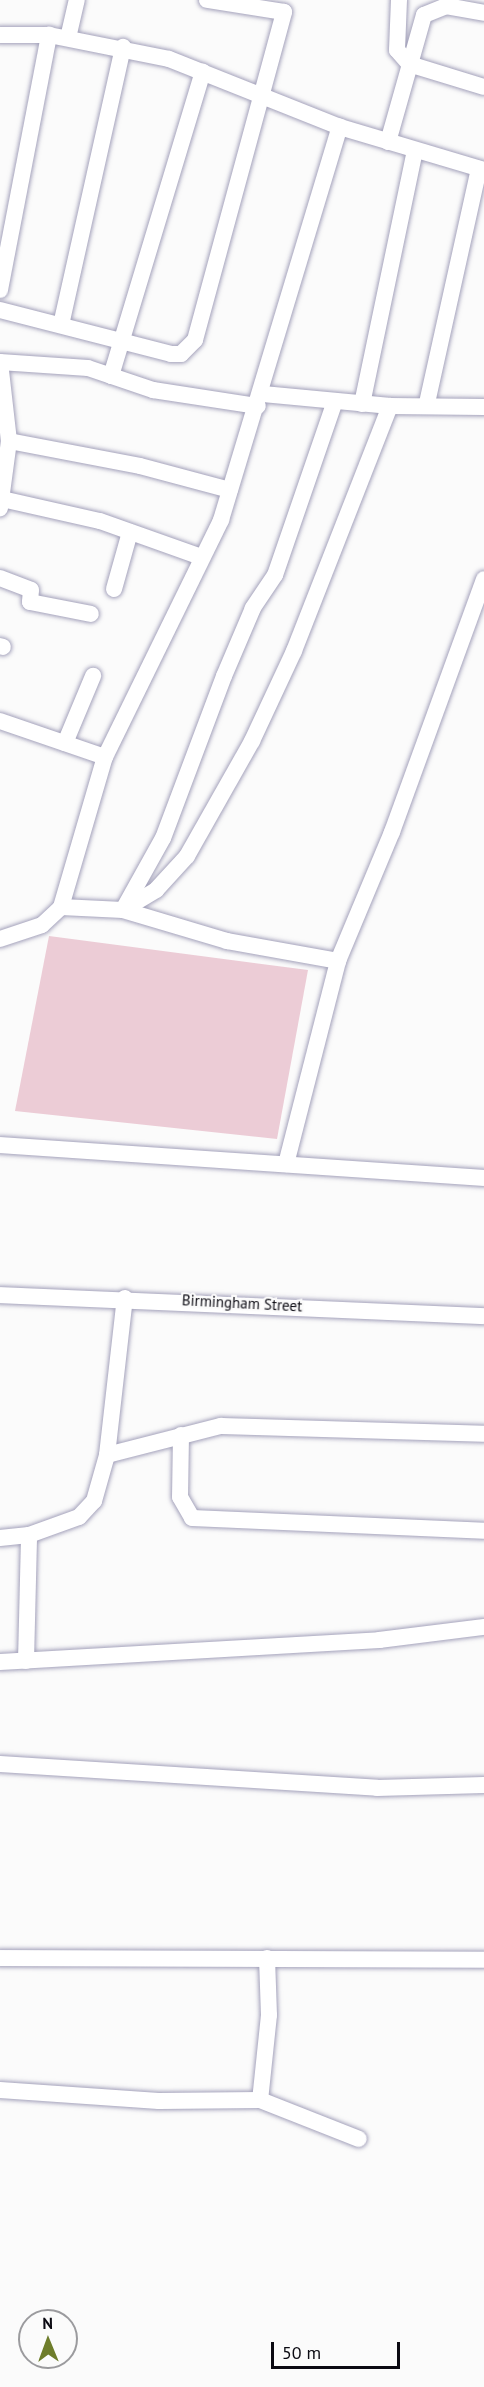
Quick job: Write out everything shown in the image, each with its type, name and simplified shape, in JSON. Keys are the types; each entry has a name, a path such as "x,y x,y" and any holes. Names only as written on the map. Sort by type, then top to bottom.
{"street":[{"path":"68,38 77,0"},
{"path":"0,309 177,355 195,340 262,99 285,6 207,0"},
{"path":"399,0 397,50 409,64 484,87"},
{"path":"388,142 418,26 428,11 446,6 484,13"},
{"path":"0,35 49,35 123,47 203,72 262,99 340,127 481,170 428,403"},
{"path":"0,290 49,35"},
{"path":"61,325 123,47"},
{"path":"111,376 203,72"},
{"path":"0,939 42,925 61,907 105,757 201,557 230,490 260,400 340,127"},
{"path":"362,404 415,151"},
{"path":"201,557 130,532 1,503 9,441 0,362 58,364 214,402 335,401 390,406 428,403 484,407"},
{"path":"123,910 163,838 228,666 275,575 335,401"},
{"path":"123,910 173,875 252,741 337,550 390,406"},
{"path":"9,441 140,466 230,490"},
{"path":"114,589 130,532"},
{"path":"0,578 31,590 30,602 91,614"},
{"path":"286,1164 338,961 393,832 477,621 484,579"},
{"path":"65,743 93,676"},
{"path":"0,721 105,757"},
{"path":"61,907 123,910 227,941 338,961"},
{"path":"0,1145 484,1178"},
{"name":"Birmingham Street","path":"0,1295 125,1298 484,1316"},
{"path":"0,1538 29,1534 90,1509 107,1455 125,1298"},
{"path":"107,1455 181,1435 246,1425 484,1434"},
{"path":"181,1435 180,1497 184,1514 192,1518 484,1531"},
{"path":"26,1661 29,1534"},
{"path":"0,1662 379,1640 484,1628"},
{"path":"0,1764 377,1788 484,1785"},
{"path":"0,1958 484,1960"},
{"path":"260,2100 269,2015 267,1959"},
{"path":"0,2090 159,2101 260,2100 359,2139"}],"shaded area":[{"path":"49,936 308,970 277,1139 15,1111"}]}
